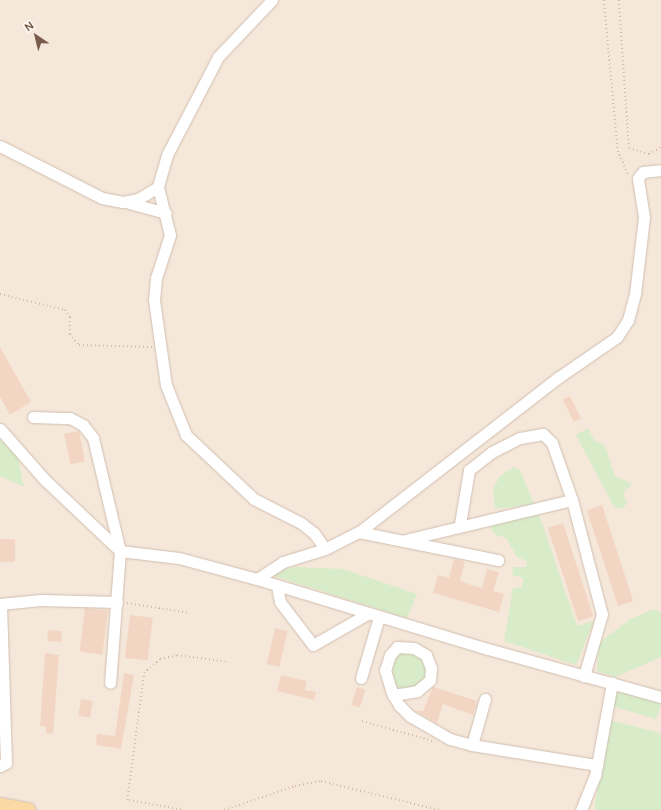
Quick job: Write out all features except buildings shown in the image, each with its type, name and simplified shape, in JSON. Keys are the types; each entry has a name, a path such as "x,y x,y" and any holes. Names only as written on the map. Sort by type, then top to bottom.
{"main road":[{"path":"0,805 29,810"}],"lane":[{"path":"272,0 218,56 167,155 158,187 166,213 170,235 156,278 154,300 162,347 166,385 186,435 254,499 301,523 314,533 325,549"},
{"path":"0,146 102,198 166,213"},
{"path":"257,579 283,562 325,549 359,532 559,377 617,338 628,320 635,294 644,217 638,186 638,178 643,172 661,170"},
{"path":"123,202 138,199 158,187"},
{"path":"33,416 70,418 83,425 93,438 120,551 110,683"},
{"path":"0,429 82,517 120,551 179,558 257,579 374,615 661,697"},
{"path":"460,524 469,470 492,452 520,438 543,434 552,443 572,500 602,614 584,676"},
{"path":"405,540 460,524 572,500"},
{"path":"359,532 405,540 498,560"},
{"path":"277,586 280,602 313,645 374,615"},
{"path":"0,766 6,763 3,735 1,604 41,600 117,602"},
{"path":"361,678 374,615"},
{"path":"394,695 417,692 430,680 431,668 426,655 414,648 397,647 390,655 385,670 394,695 410,716 450,739 472,745 597,765"},
{"path":"581,810 597,765 612,683"},
{"path":"472,745 485,699"}],"path":[{"path":"604,0 618,151 628,175 638,186"},
{"path":"619,0 629,148 649,154 661,147"},
{"path":"0,294 65,310 70,317 70,334 79,345 162,347"},
{"path":"117,602 190,613"},
{"path":"181,810 127,800 144,673 160,659 177,655 229,662"},
{"path":"362,721 438,742"},
{"path":"224,810 295,786 321,781 439,810"}],"shaded area":[{"path":"0,0 661,0 661,810 0,810"}],"green space":[{"path":"588,428 594,440 605,446 615,476 632,484 623,493 627,503 622,509 614,507 576,435"},
{"path":"0,439 18,457 24,487 0,476"},
{"path":"514,467 520,470 534,504 495,509 493,490 499,477"},
{"path":"539,514 577,626 594,621 576,665 504,641 513,588 522,587 523,578 512,575 513,567 526,567 527,561 517,557 506,538 494,534 489,524"},
{"path":"298,567 343,569 417,594 407,618 271,575 276,570"},
{"path":"653,609 661,612 661,657 615,677 597,671 599,643 629,620"},
{"path":"408,652 418,655 424,661 427,671 424,681 418,687 408,690 398,687 392,681 389,671 392,661 398,655"},
{"path":"617,689 661,702 656,719 612,706"},
{"path":"609,720 661,733 661,810 594,810"}]}
